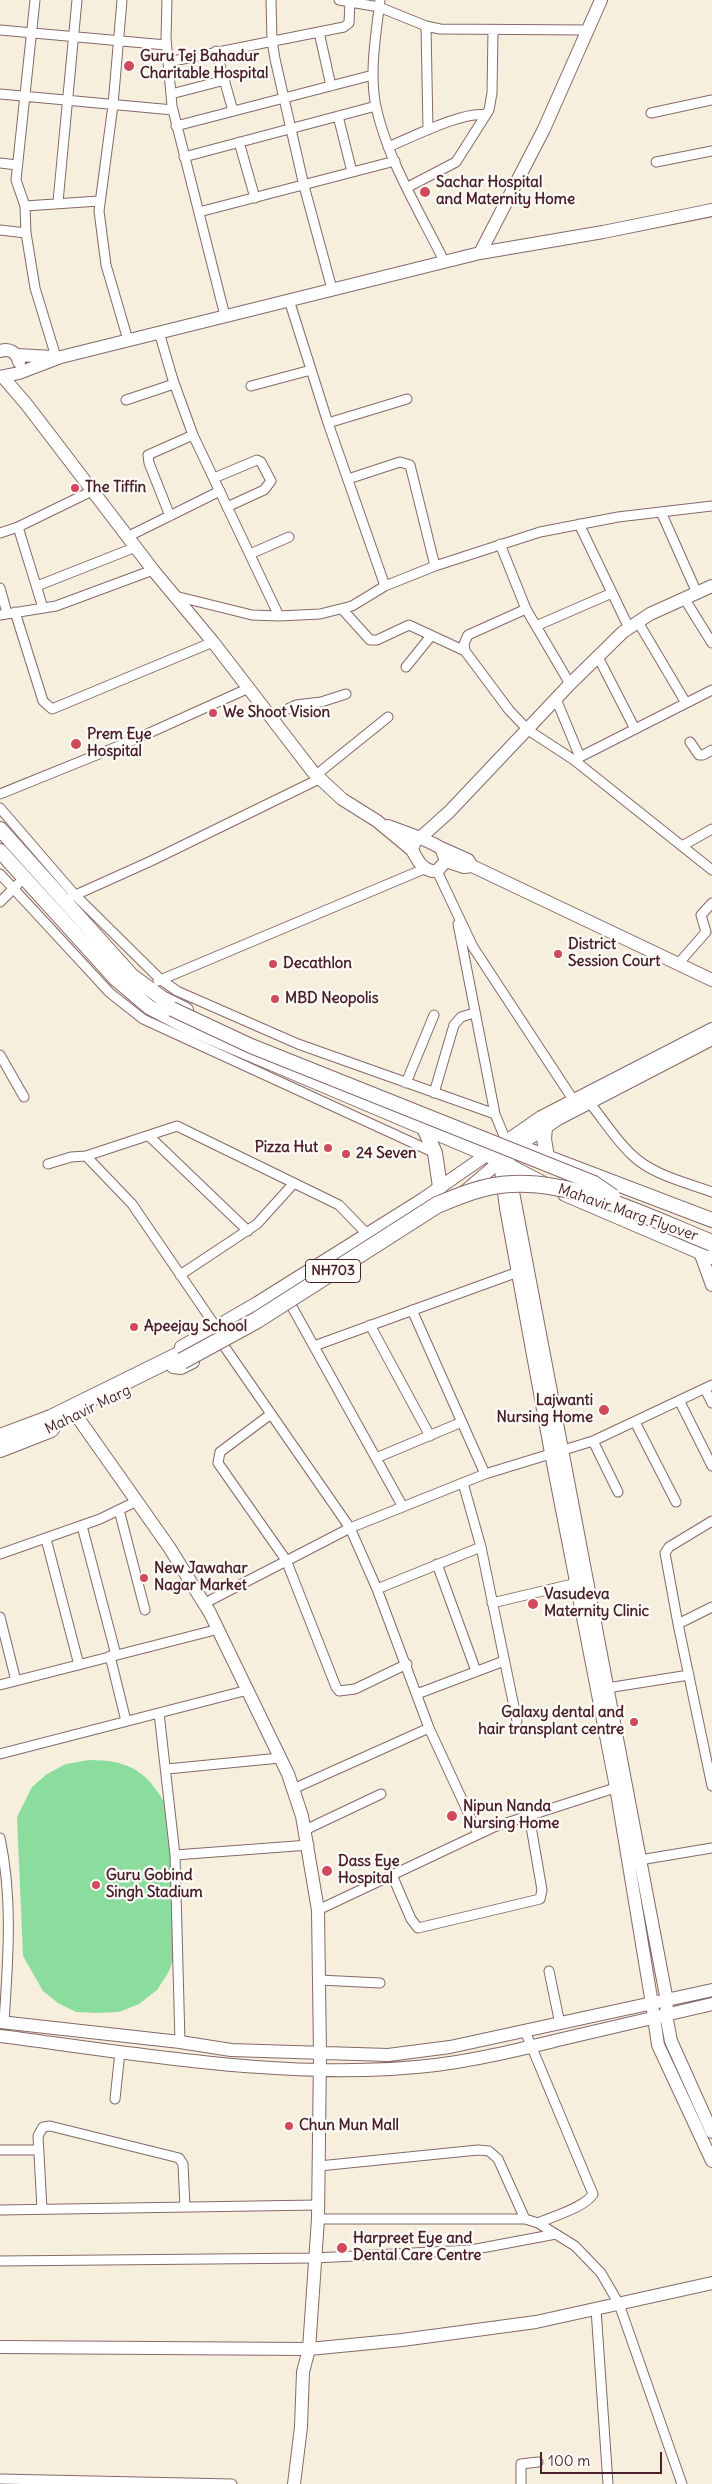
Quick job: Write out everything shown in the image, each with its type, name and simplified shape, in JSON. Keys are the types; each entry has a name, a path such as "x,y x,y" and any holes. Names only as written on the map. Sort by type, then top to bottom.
{"highway":[{"name":"Mahavir Marg Flyover","path":"176,1361 432,1200 453,1190 505,1178 530,1178 564,1183 613,1196 712,1233"},
{"name":"Mahavir Marg Flyover","path":"176,1361 257,1320 437,1205 457,1196 488,1187 531,1184 575,1191 708,1251"},
{"name":"Mahavir Marg","path":"0,1449 19,1443 74,1412 176,1361"},
{"name":"Mahavir Marg","path":"0,1438 74,1412"}],"main road":[{"path":"0,829 70,897 132,976 167,1004 216,1032 594,1183 613,1196"},
{"path":"0,851 116,979 149,1007 191,1030 486,1154 547,1157 712,1220"},
{"path":"167,1004 337,1075 509,1154 567,1195 708,1251"},
{"path":"424,1128 435,1153 440,1187"},
{"path":"545,1128 544,1140 547,1157"}],"street":[{"path":"35,0 16,180 25,206 26,233 35,288 58,357"},
{"path":"58,202 76,0"},
{"path":"122,0 113,104 99,201 100,224 106,265 128,340"},
{"path":"167,0 166,45 170,94 176,126 225,316"},
{"path":"271,0 272,41 284,98 304,186 332,289"},
{"path":"339,0 379,4 426,26 450,30 588,30"},
{"path":"480,253 544,129 601,0"},
{"path":"168,62 347,25 350,2"},
{"path":"379,4 373,74 376,106 388,147 444,261"},
{"path":"426,26 428,130"},
{"path":"0,30 166,45"},
{"path":"408,187 456,162 486,115 491,102 493,30"},
{"path":"318,32 331,86"},
{"path":"216,51 233,111"},
{"path":"176,126 373,74"},
{"path":"170,94 225,80"},
{"path":"0,94 173,110"},
{"path":"652,112 712,100"},
{"path":"184,158 292,127 376,106"},
{"path":"388,147 464,116 480,113 486,115"},
{"path":"338,116 352,172"},
{"path":"239,142 255,198"},
{"path":"656,162 712,151"},
{"path":"199,212 395,162"},
{"path":"0,163 17,165"},
{"path":"25,206 58,202 99,201"},
{"path":"12,371 58,357 444,261 712,210"},
{"path":"0,230 26,233"},
{"path":"289,300 328,423 385,586"},
{"path":"159,332 174,384 192,435 279,616"},
{"path":"0,351 10,350 12,371 27,404 153,570 213,642 318,777 342,799 377,821 412,850 431,870 456,911 473,947 580,1104 639,1161 653,1169 712,1192"},
{"path":"251,386 311,370"},
{"path":"126,400 174,384"},
{"path":"328,423 406,399"},
{"path":"170,516 148,463 148,455 192,435"},
{"path":"214,478 257,460 261,462 270,481 264,490 227,507"},
{"path":"348,479 400,462 410,465 435,566"},
{"path":"0,533 18,527 92,490"},
{"path":"37,586 132,541 170,516 220,491"},
{"path":"175,596 252,614 279,616 320,614 342,609 385,586 435,566 500,544 579,524 712,506"},
{"path":"661,512 696,593"},
{"path":"579,524 612,593 686,703"},
{"path":"18,527 43,608"},
{"path":"250,554 289,537"},
{"path":"500,544 526,609 570,684"},
{"path":"7,613 43,608 67,602 153,570"},
{"path":"412,850 415,841 449,812 570,684 633,625 684,598 712,586"},
{"path":"0,588 7,613 43,701 52,709 213,642"},
{"path":"536,626 612,593"},
{"path":"684,598 712,643"},
{"path":"342,609 370,640 377,640 409,625 465,651"},
{"path":"526,609 468,635 464,644 465,651 509,710 528,730 577,758 712,870"},
{"path":"406,667 431,636"},
{"path":"598,657 635,729"},
{"path":"0,794 136,738 249,688"},
{"path":"577,758 712,690"},
{"path":"271,717 296,705 321,702 346,694"},
{"path":"556,699 577,758"},
{"path":"70,897 151,861 318,777 388,717"},
{"path":"690,742 699,755 712,750"},
{"path":"0,808 70,897 160,979 188,998 261,1029 495,1114"},
{"path":"437,846 449,812"},
{"path":"377,821 468,860 472,866 712,980"},
{"path":"682,846 712,829"},
{"path":"437,846 446,861 464,867 472,866"},
{"path":"149,989 160,979 431,870 446,861"},
{"path":"0,874 110,993 143,1019 435,1153"},
{"path":"0,902 25,878"},
{"path":"678,964 706,932 702,915 712,903"},
{"path":"456,911 474,1013 495,1114 509,1154 577,1583 621,1786 640,1860 667,2001 666,2015 671,2041 712,2132"},
{"path":"434,1093 454,1025 461,1016 474,1013"},
{"path":"406,1083 434,1015"},
{"path":"509,1154 486,1154 440,1187 367,1234 174,1351 176,1361 181,1368 224,1346 291,1305 450,1203 509,1154 580,1104 712,1029"},
{"path":"712,1040 580,1104 541,1118 509,1154 518,1272 608,1688 658,2045 712,2162"},
{"path":"0,1055 24,1096"},
{"path":"48,1164 71,1157 86,1156 174,1126 179,1127 339,1205 367,1234"},
{"path":"149,1136 248,1231"},
{"path":"86,1156 132,1204 216,1326"},
{"path":"180,1274 248,1231 294,1183"},
{"path":"708,1251 708,1272 712,1285"},
{"path":"314,1346 518,1272"},
{"path":"291,1305 403,1507"},
{"path":"412,1310 485,1474"},
{"path":"370,1326 430,1436"},
{"path":"224,1346 350,1528 377,1589 430,1728 478,1834"},
{"path":"205,1603 350,1528 485,1474 593,1441 680,1402 708,1387 712,1403"},
{"path":"680,1402 712,1466"},
{"path":"74,1412 205,1603 280,1758 293,1788 305,1830 318,1910 319,2166 318,2219 309,2349 303,2372 301,2427 294,2484"},
{"path":"271,1414 220,1452 218,1458 221,1469 286,1560 333,1682 339,1691 355,1689 406,1664"},
{"path":"376,1458 462,1422"},
{"path":"635,1422 676,1502"},
{"path":"593,1441 618,1492"},
{"path":"463,1483 481,1547 517,1721"},
{"path":"0,1554 82,1526 136,1501"},
{"path":"118,1510 146,1610"},
{"path":"712,1521 669,1547 666,1553 678,1624 710,1763 712,1786"},
{"path":"82,1526 113,1656 126,1721"},
{"path":"46,1539 79,1665"},
{"path":"377,1589 481,1547"},
{"path":"437,1564 476,1671"},
{"path":"492,1603 577,1583"},
{"path":"678,1624 712,1607"},
{"path":"0,1619 16,1681"},
{"path":"0,1685 218,1629"},
{"path":"417,1694 504,1661"},
{"path":"608,1688 689,1675"},
{"path":"0,1754 248,1690"},
{"path":"159,1713 167,1769 175,1855 180,2042"},
{"path":"293,1788 430,1728"},
{"path":"167,1769 280,1758"},
{"path":"318,1910 478,1834 529,1815 621,1786"},
{"path":"305,1830 381,1794"},
{"path":"392,1875 411,1919 418,1928 540,1899 542,1890 529,1815"},
{"path":"0,1838 4,1895 10,1938 2,2022 180,2042 231,2050 388,2055 450,2047 712,1990"},
{"path":"175,1855 308,1845"},
{"path":"640,1860 712,1848"},
{"path":"549,1972 560,2024"},
{"path":"319,1980 380,1983"},
{"path":"0,2036 212,2062 378,2069 436,2065 531,2046 712,2004"},
{"path":"525,2031 593,2194 590,2199 582,2204 538,2223"},
{"path":"115,2099 120,2052"},
{"path":"42,2209 38,2150 39,2130 50,2126 179,2158 183,2164 185,2207"},
{"path":"0,2150 38,2150"},
{"path":"319,2166 478,2150 489,2151 498,2159 525,2219"},
{"path":"0,2210 318,2205"},
{"path":"318,2219 525,2219 538,2223 556,2234 591,2261 601,2273 619,2304 682,2484"},
{"path":"0,2261 315,2258 471,2250 556,2234"},
{"path":"0,2347 309,2349 402,2340 517,2324 711,2286"},
{"path":"596,2309 608,2484"},
{"path":"521,2484 521,2464 538,2462"},
{"path":"0,2479 232,2484"}],"green space":[{"name":"Guru Gobind Singh Stadium","path":"89,1760 116,1762 137,1771 153,1786 168,1809 176,1954 168,1973 157,1990 139,2004 119,2012 76,2012 58,2003 43,1991 23,1956 17,1817 32,1787 47,1774 66,1764"}],"place":[{"name":"Guru Tej Bahadur Charitable Hospital","path":"129,66"},
{"name":"Sachar Hospital and Maternity Home","path":"425,192"},
{"name":"The Tiffin","path":"75,488"},
{"name":"We Shoot Vision","path":"213,713"},
{"name":"Prem Eye Hospital","path":"76,744"},
{"name":"District Session Court","path":"558,954"},
{"name":"Decathlon","path":"273,964"},
{"name":"MBD Neopolis","path":"275,999"},
{"name":"Pizza Hut","path":"328,1148"},
{"name":"24 Seven","path":"346,1154"},
{"name":"Apeejay School","path":"134,1327"},
{"name":"Lajwanti Nursing Home","path":"604,1410"},
{"name":"New Jawahar Nagar Market","path":"144,1578"},
{"name":"Vasudeva Maternity Clinic","path":"533,1604"},
{"name":"Galaxy dental and hair transplant centre","path":"634,1722"},
{"name":"Nipun Nanda Nursing Home","path":"452,1816"},
{"name":"Dass Eye Hospital","path":"327,1871"},
{"name":"Guru Gobind Singh Stadium","path":"96,1885"},
{"name":"Chun Mun Mall","path":"289,2126"},
{"name":"Harpreet Eye and Dental Care Centre","path":"342,2248"}]}
